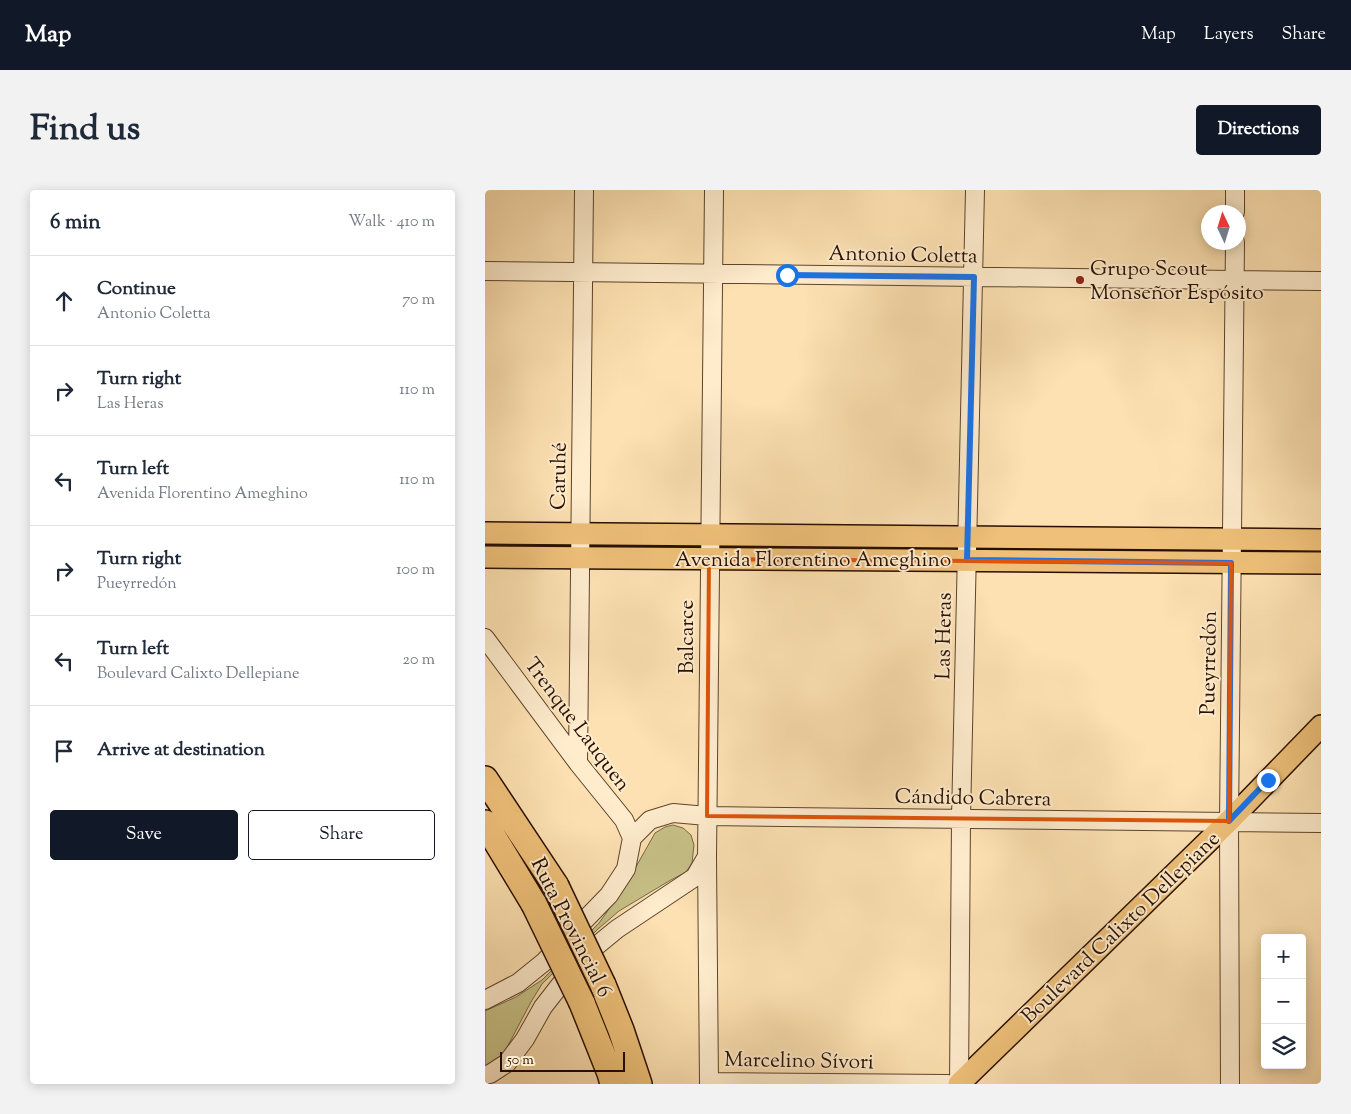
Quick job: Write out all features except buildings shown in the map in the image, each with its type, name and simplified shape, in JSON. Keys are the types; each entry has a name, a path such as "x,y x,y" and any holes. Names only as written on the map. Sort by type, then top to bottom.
{"highway":[{"name":"Ruta Provincial 6","path":"485,779 556,886 603,984 639,1084"},
{"name":"Ruta Provincial 6","path":"485,823 534,904 581,1003 613,1084"}],"main road":[{"name":"Avenida Florentino Ameghino","path":"485,534 1321,540"},
{"name":"Avenida Florentino Ameghino","path":"485,557 1321,563"},
{"name":"Boulevard Calixto Dellepiane","path":"959,1084 1229,821 1321,726"}],"street":[{"name":"Caruhé","path":"578,763 584,190"},
{"name":"Balcarce","path":"709,1083 707,816 714,190"},
{"name":"Las Heras","path":"959,1084 961,819 975,190"},
{"path":"1235,190 1235,205"},
{"name":"Pueyrredón","path":"1229,1084 1229,821 1235,250"},
{"name":"Antonio Coletta","path":"485,272 1321,281"},
{"name":"Trenque Lauquen","path":"485,638 578,763 624,820 632,838"},
{"name":"Cándido Cabrera","path":"632,838 650,820 673,813 707,816 1321,822"},
{"path":"485,1000 518,983 544,962 609,895 626,869 632,838"},
{"path":"485,1075 490,1074 507,1063 525,1039 543,1007 571,971 595,947 617,929 695,877 707,858"},
{"name":"Marcelino Sívori","path":"709,1083 948,1084"}],"highlighted area":[{"path":"709,559 1231,563 1229,821 707,816"}],"shaded area":[{"path":"485,540 566,542 568,545 566,548 485,549"},
{"path":"598,543 687,543 688,546 687,549 598,549"},
{"path":"728,544 949,545 951,548 949,551 728,550"},
{"path":"986,546 1207,548 1209,551 1207,554 986,552 984,549"},
{"path":"1321,547 1321,556 1242,554 1241,551 1242,548"},
{"path":"673,825 683,828 691,835 694,845 692,863 686,872 619,911 598,929 542,984 504,1053 493,1065 485,1068 485,1011 516,997 542,980 599,923 624,888 655,833"}],"place":[{"name":"Grupo Scout Monseñor Espósito","path":"1080,280"}],"route":[{"path":"787,275 974,277 967,560 1231,563 1229,821 1268,780"}]}
